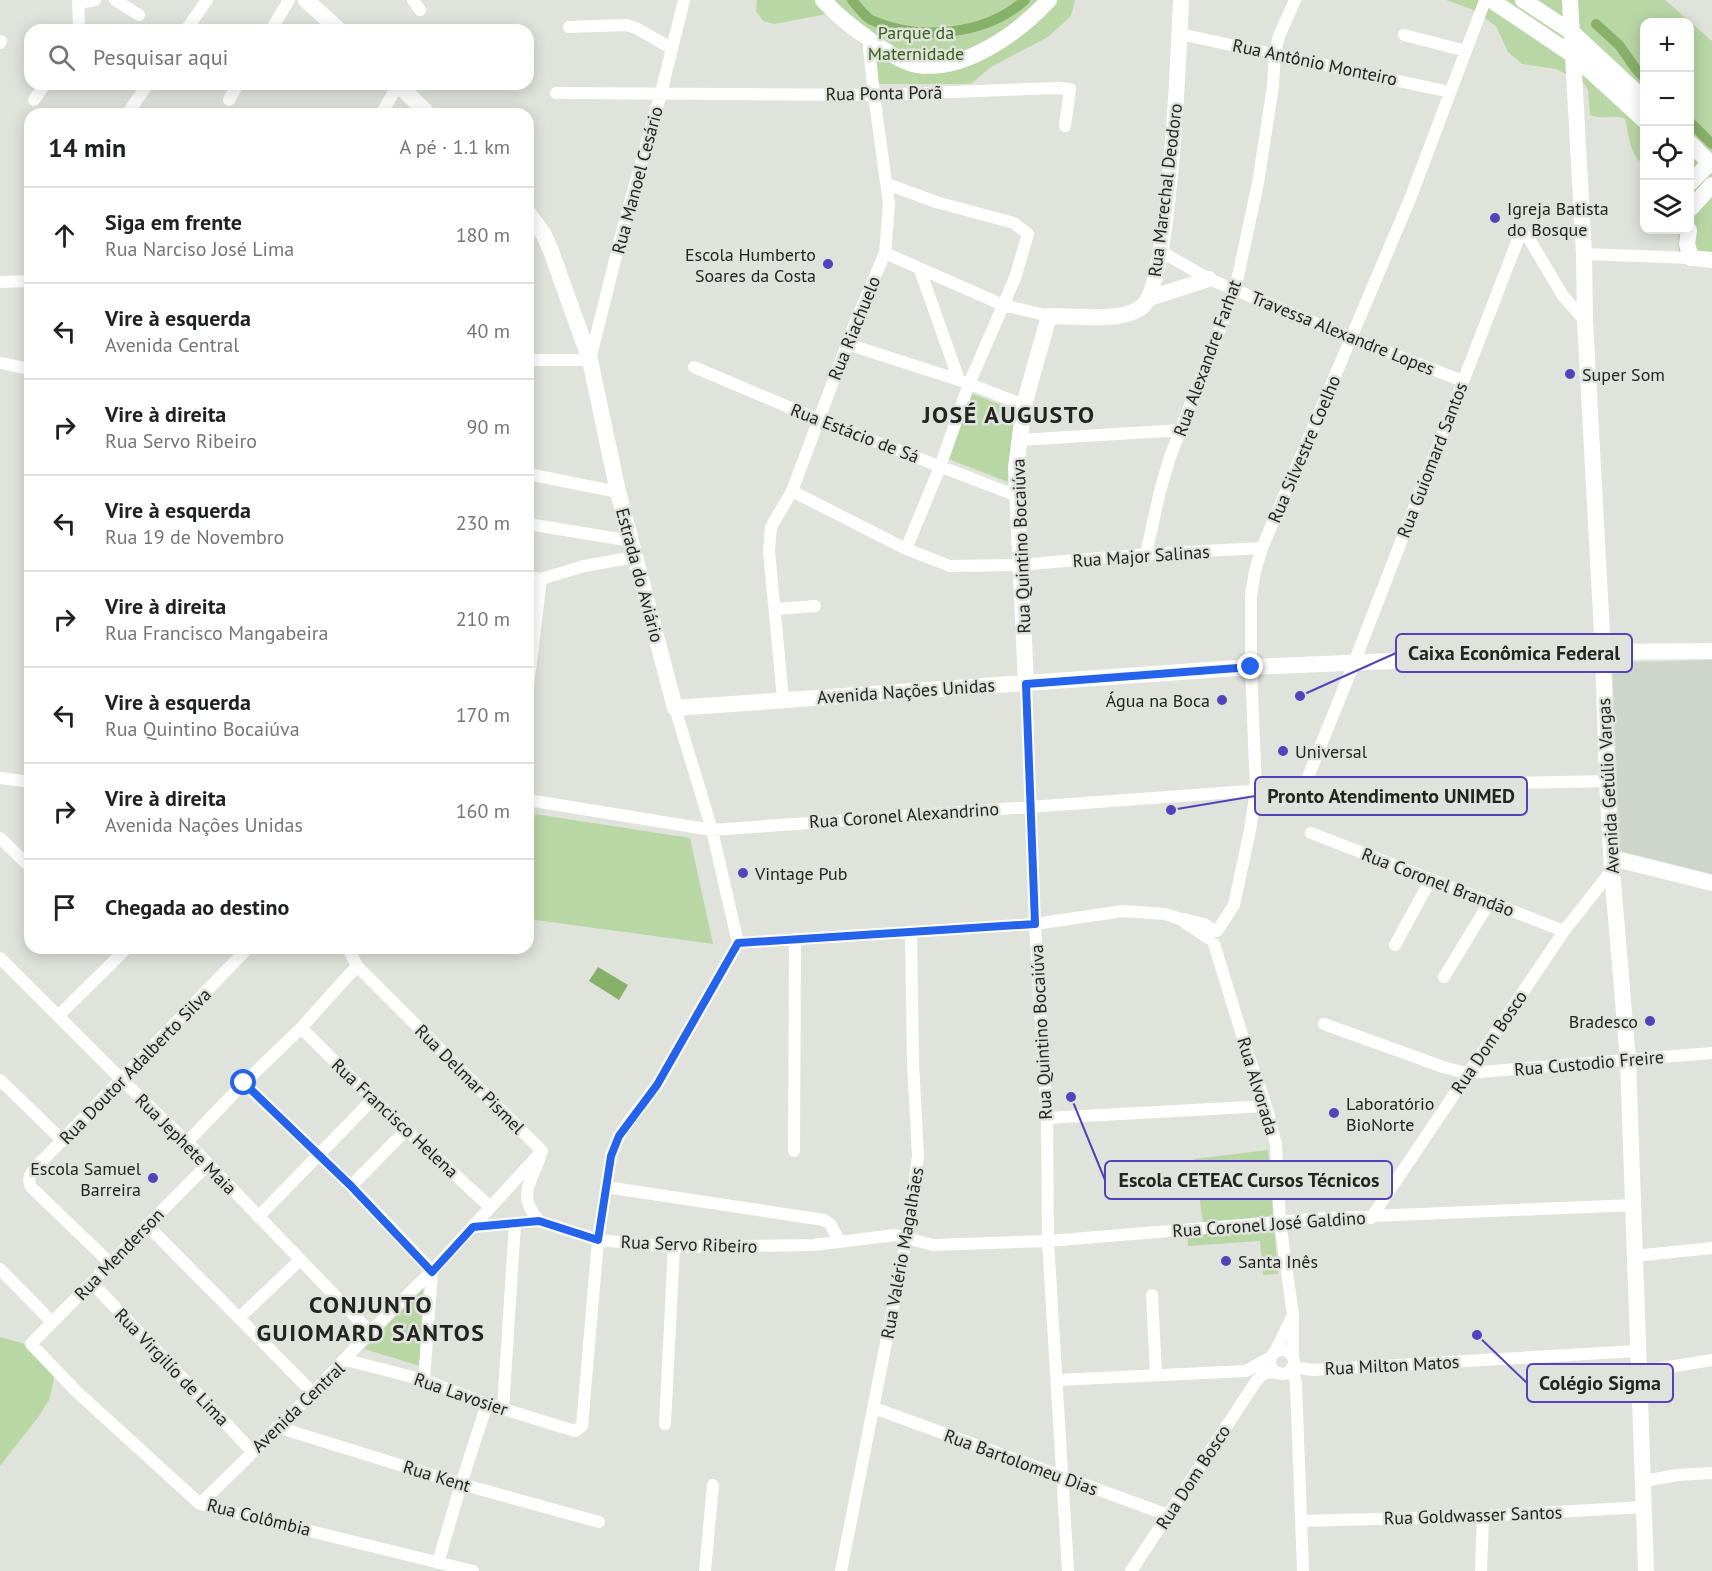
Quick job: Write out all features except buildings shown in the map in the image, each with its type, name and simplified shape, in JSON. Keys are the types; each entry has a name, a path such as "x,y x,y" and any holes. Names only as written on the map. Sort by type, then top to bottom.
{"street":[{"path":"77,24 78,2 95,0"},
{"path":"115,0 139,15"},
{"path":"190,24 207,0"},
{"path":"275,24 289,0"},
{"path":"306,0 332,24"},
{"name":"Rua Manoel Cesário","path":"590,360 684,0"},
{"path":"823,0 868,38 916,65 958,62 978,53 1015,30 1049,0"},
{"name":"Rua Marechal Deodoro","path":"885,253 1003,306 1049,316 1121,315 1136,311 1150,298 1160,251 1176,114 1181,0"},
{"name":"Rua Alexandre Farhat","path":"1146,554 1170,457 1235,290 1258,183 1273,86 1275,53 1279,36 1295,0"},
{"path":"1523,0 1573,33 1640,95"},
{"name":"Avenida Getúlio Vargas","path":"1570,0 1603,652 1607,782 1628,1060 1646,1571"},
{"path":"1489,1 1574,56 1640,116"},
{"name":"Rua Silvestre Coelho","path":"1216,937 1234,905 1256,791 1251,667 1251,596 1255,571 1262,548 1410,199 1466,51 1489,1"},
{"path":"569,27 626,25 636,28 671,48"},
{"name":"Rua Antônio Monteiro","path":"1180,34 1450,92"},
{"path":"1404,35 1466,51"},
{"name":"Rua Riachuelo","path":"783,699 769,539 771,527 792,491 847,344 885,253 889,204 868,38"},
{"name":"Rua Ponta Porã","path":"556,93 874,95 1050,87 1070,89 1065,126"},
{"path":"34,100 41,90"},
{"path":"131,108 144,90"},
{"path":"229,100 235,90"},
{"path":"384,108 395,90"},
{"path":"404,90 420,108"},
{"path":"1692,180 1711,164 1694,148"},
{"path":"887,184 936,201 1014,223 1028,234 1015,278 1003,306 964,382 940,467 906,549"},
{"path":"1694,205 1712,185"},
{"name":"Estrada do Aviário","path":"534,222 551,250 590,360 618,492 675,708 712,830 738,943"},
{"path":"1688,234 1687,244 1691,258"},
{"name":"Rua Guiomard Santos","path":"1304,787 1517,240 1521,236 1528,237 1563,296 1585,321"},
{"name":"Travessa Alexandre Lopes","path":"1160,251 1209,279 1351,338 1463,381"},
{"path":"1584,254 1712,260"},
{"path":"920,270 964,382"},
{"path":"1150,298 1209,279"},
{"path":"0,282 24,280"},
{"name":"Rua Quintino Bocaiúva","path":"1049,316 1024,405 1016,468 1035,924 1047,1118 1048,1241 1068,1571"},
{"path":"847,344 964,382 1024,405"},
{"path":"534,360 590,360"},
{"path":"0,363 24,368"},
{"name":"Rua Estácio de Sá","path":"694,368 819,420 1017,496"},
{"path":"1019,440 1182,430"},
{"path":"534,475 618,492"},
{"name":"Rua Major Salinas","path":"792,491 906,549 950,567 1019,565 1146,554 1262,548"},
{"path":"534,525 634,549"},
{"path":"534,577 542,579 634,549"},
{"path":"534,641 542,579"},
{"path":"776,609 815,606"},
{"name":"Avenida Nações Unidas","path":"675,708 1251,667 1603,652 1712,651"},
{"path":"0,778 24,781"},
{"name":"Rua Coronel Alexandrino","path":"534,801 712,830 1304,787 1607,782"},
{"name":"Rua Coronel Brandão","path":"1311,833 1564,931"},
{"path":"0,838 24,861"},
{"path":"1612,864 1712,883"},
{"name":"Rua Dom Bosco","path":"1371,1218 1467,1073 1612,864"},
{"path":"1395,945 1431,879"},
{"path":"1444,977 1489,903"},
{"path":"598,1240 611,1156 619,1136 657,1085 738,943 1035,924 1123,911 1165,914 1216,937"},
{"name":"Rua Valério Magalhães","path":"841,1571 907,1238 918,1156 911,932"},
{"name":"Rua Alvorada","path":"1216,937 1221,967 1276,1144 1280,1222 1293,1315 1288,1368"},
{"path":"794,1151 795,939"},
{"path":"59,1015 116,954"},
{"name":"Rua Doutor Adalberto Silva","path":"110,1263 31,1187 29,1180 32,1173 242,954"},
{"name":"Rua Delmar Pismel","path":"351,954 357,966 542,1151"},
{"name":"Rua Jephete Maia","path":"0,958 187,1142 370,1332"},
{"path":"187,1142 301,1028 357,966"},
{"name":"Rua Custodio Freire","path":"1324,1024 1443,1067 1467,1073 1712,1053"},
{"name":"Rua Francisco Helena","path":"301,1028 372,1099 490,1207"},
{"path":"0,1080 63,1141"},
{"path":"244,1083 351,1186 432,1272 424,1380"},
{"path":"258,1217 372,1099"},
{"path":"1047,1118 1266,1106"},
{"path":"351,1186 406,1130"},
{"path":"539,1221 528,1208 526,1196 542,1151"},
{"name":"Avenida Central","path":"200,1504 313,1394 370,1332 432,1272 542,1151"},
{"name":"Rua Menderson","path":"31,1344 208,1164"},
{"path":"509,1187 526,1196"},
{"path":"606,1187 824,1220 830,1224 840,1242"},
{"name":"Rua Coronel José Galdino","path":"907,1238 933,1245 1048,1241 1422,1213 1634,1204"},
{"name":"Rua Servo Ribeiro","path":"473,1227 539,1221 598,1240 674,1247 814,1245 895,1235 907,1238"},
{"path":"503,1409 515,1224"},
{"path":"147,1226 313,1394"},
{"name":"Rua Lavosier","path":"346,1360 424,1380 487,1404 575,1431 584,1422 598,1240"},
{"path":"665,1424 674,1247"},
{"path":"1634,1256 1712,1248"},
{"path":"239,1318 300,1260"},
{"path":"0,1269 52,1322"},
{"name":"Rua Virgilío de Lima","path":"92,1283 252,1451"},
{"path":"1152,1295 1156,1375"},
{"path":"1288,1368 1272,1367 1273,1355 1293,1315"},
{"name":"Rua Colômbia","path":"31,1344 77,1392 200,1504 473,1571"},
{"path":"1252,1376 1279,1350 1287,1351 1288,1368 1296,1383 1303,1571"},
{"name":"Rua Milton Matos","path":"1288,1368 1313,1370 1637,1352"},
{"path":"1638,1372 1712,1360"},
{"path":"1057,1380 1156,1375 1252,1376 1288,1368"},
{"name":"Rua Dom Bosco","path":"1131,1571 1168,1515 1252,1376"},
{"path":"438,1563 487,1404"},
{"name":"Rua Bartolomeu Dias","path":"874,1408 1168,1515"},
{"name":"Rua Kent","path":"277,1427 461,1484 599,1522"},
{"path":"1644,1481 1677,1475 1712,1473"},
{"path":"705,1571 713,1485"},
{"name":"Rua Goldwasser Santos","path":"1302,1521 1483,1516 1644,1507"},
{"path":"1481,1571 1483,1516"}],"shaded area":[{"path":"1712,660 1712,874 1620,851 1612,663"},
{"path":"598,967 628,985 619,1000 589,981"}],"green space":[{"name":"Parque da Maternidade","path":"757,0 1075,0 1071,16 1048,37 991,67 972,83 880,84 866,50 827,14 774,24 763,21 756,11"},
{"path":"1446,0 1665,0 1686,18 1640,18 1640,162 1633,151 1625,119 1590,115 1588,90 1584,83 1556,69 1522,64 1508,52 1496,26 1471,9"},
{"path":"1694,25 1712,41 1712,268 1690,265 1679,259 1678,234 1694,234"},
{"path":"970,393 1017,411 1008,482 946,458"},
{"path":"535,814 690,838 713,944 534,920"},
{"path":"1268,1150 1278,1274 1263,1275 1260,1241 1188,1246 1187,1228 1203,1224 1194,1159"},
{"path":"423,1288 420,1366 364,1349"},
{"path":"0,1337 33,1346 52,1370 54,1379 49,1400 0,1466"}],"waterway":[{"path":"852,0 871,20 890,27 930,32 971,28 1009,12 1025,0"},
{"path":"1596,24 1619,45 1640,74"},
{"path":"1694,126 1712,144"}],"place":[{"name":"Igreja Batista do Bosque","path":"1495,218"},
{"name":"Escola Humberto Soares da Costa","path":"828,264"},
{"name":"Super Som","path":"1570,374"},
{"name":"Caixa Econômica Federal","path":"1300,696"},
{"name":"Água na Boca","path":"1222,700"},
{"name":"Universal","path":"1283,751"},
{"name":"Pronto Atendimento UNIMED","path":"1171,810"},
{"name":"Vintage Pub","path":"743,873"},
{"name":"Bradesco","path":"1650,1021"},
{"name":"Escola CETEAC Cursos Técnicos","path":"1071,1097"},
{"name":"Laboratório BioNorte","path":"1334,1113"},
{"name":"Escola Samuel Barreira","path":"153,1178"},
{"name":"Santa Inês","path":"1226,1261"},
{"name":"Colégio Sigma","path":"1477,1335"}],"district":[{"name":"JOSÉ AUGUSTO","path":"1009,414"},
{"name":"CONJUNTO GUIOMARD SANTOS","path":"371,1318"}],"route":[{"path":"244,1083 351,1186 432,1272 473,1227 539,1221 598,1240 611,1156 619,1136 657,1085 738,943 1035,924 1026,684 1251,667"}]}
